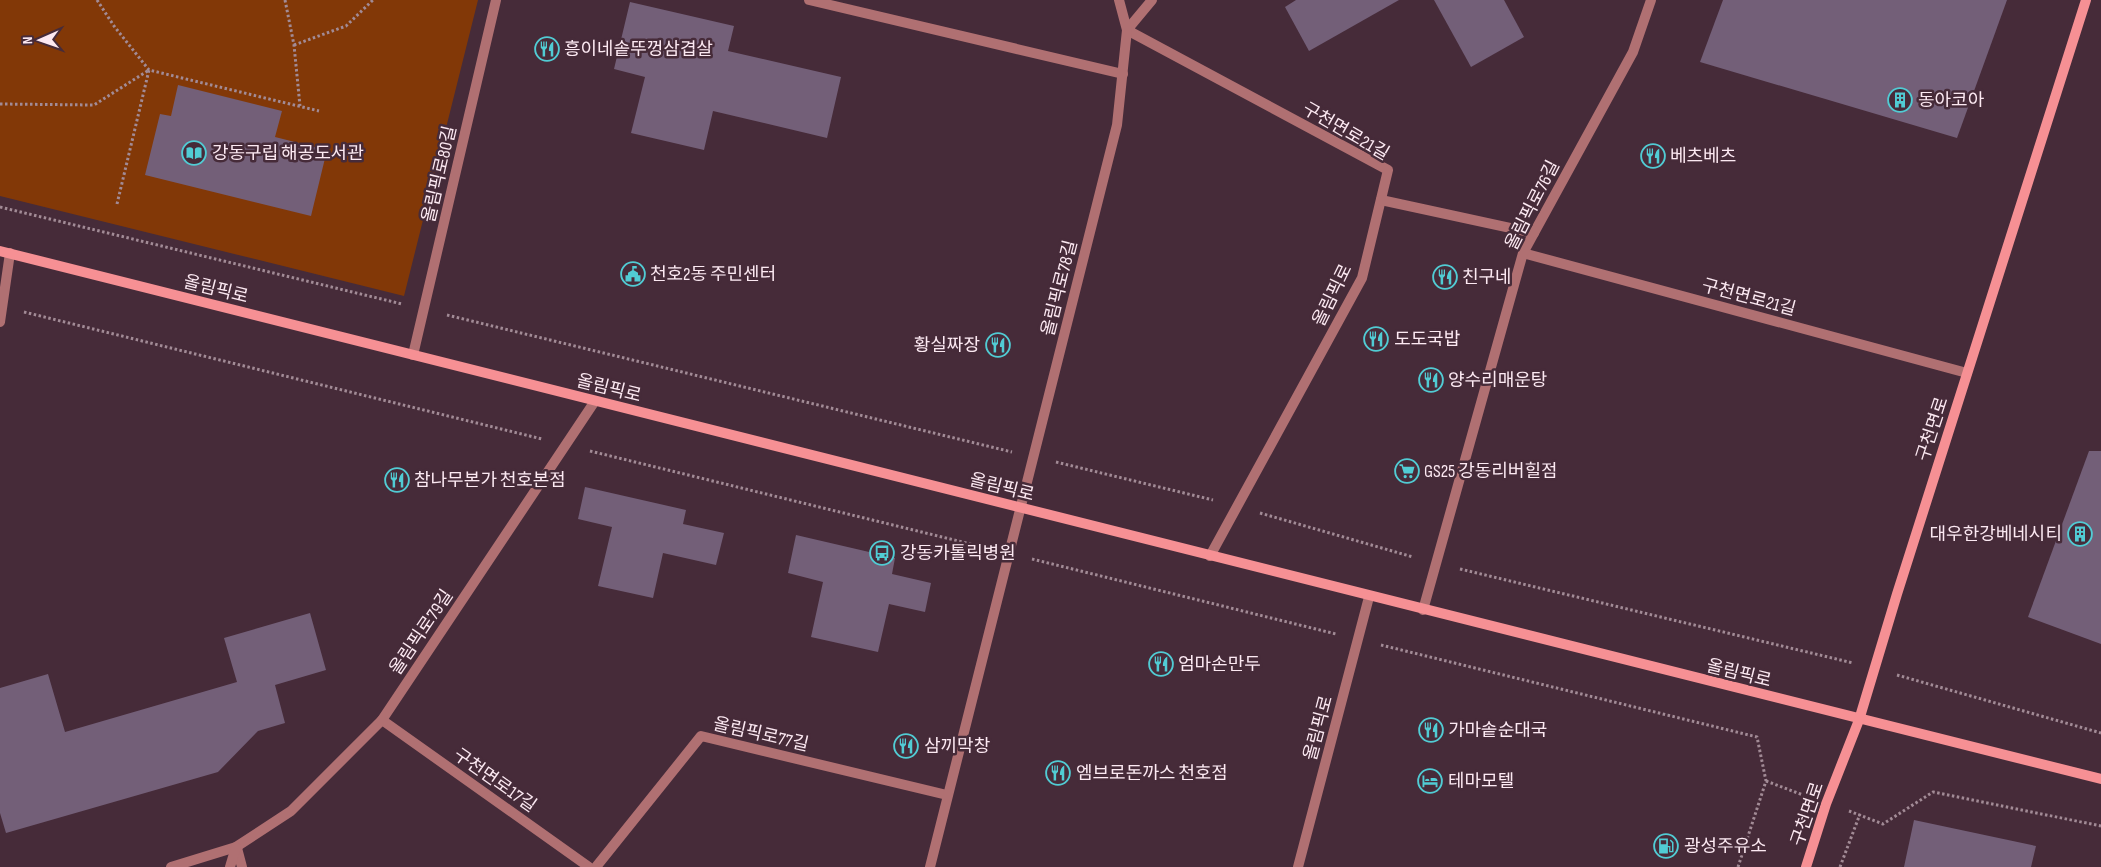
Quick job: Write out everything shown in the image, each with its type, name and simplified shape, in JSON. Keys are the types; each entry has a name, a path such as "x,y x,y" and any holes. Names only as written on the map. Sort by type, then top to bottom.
{"main road":[{"name":"구천면로","path":"1806,867 1826,804 1859,720 2086,0"},
{"name":"올림픽로","path":"5,252 2101,780"}],"street":[{"name":"올림픽로80길","path":"413,355 496,0"},
{"path":"809,0 1123,74"},
{"name":"올림픽로78길","path":"1021,508 1117,124 1127,30 1120,0"},
{"path":"1127,30 1152,0"},
{"name":"올림픽로76길","path":"1422,610 1523,253 1633,52 1652,0"},
{"name":"구천면로21길","path":"1127,30 1388,170 1381,200"},
{"path":"1381,200 1534,233"},
{"name":"올림픽로","path":"1210,556 1362,278 1381,200"},
{"path":"0,322 5,252"},
{"name":"구천면로21길","path":"1523,253 1967,373"},
{"name":"올림픽로79길","path":"172,867 236,847 291,811 382,720 595,401"},
{"path":"930,867 1021,508"},
{"name":"올림픽로","path":"1298,867 1369,596"},
{"name":"구천면로17길","path":"382,720 589,867"},
{"name":"올림픽로77길","path":"596,867 702,736 947,795"},
{"path":"230,867 236,847"},
{"path":"236,847 242,867"}],"path":[{"path":"97,0 114,26 149,70 319,111"},
{"path":"285,0 294,45 300,106"},
{"path":"294,45 346,26 373,0"},
{"path":"0,104 94,105 149,70"},
{"path":"118,204 149,70"},
{"path":"2,306 1757,737 1766,781 1738,867"},
{"path":"1766,781 1826,804"},
{"path":"1840,867 1860,814 1883,824 1933,792 2101,826"}],"shaded area":[{"path":"0,0 478,0 404,296 0,196"}],"building":[{"path":"1296,0 1399,0 1309,51 1285,7"},
{"path":"1434,0 1504,0 1524,37 1471,67"},
{"name":"동아코아","path":"1723,0 2007,0 1957,138 1700,62"},
{"path":"630,2 734,26 728,51 841,77 827,138 713,111 704,150 631,133 645,77 614,69"},
{"path":"178,85 282,111 275,137 327,150 311,216 145,175 160,114 171,116"},
{"name":"대우한강베네시티","path":"2089,451 2101,451 2101,644 2028,617"},
{"path":"585,487 686,510 683,524 724,533 716,565 663,553 653,598 598,586 612,527 578,519"},
{"path":"796,535 895,558 892,574 931,583 925,612 889,604 878,652 811,637 823,582 788,573"},
{"path":"310,613 326,670 275,685 285,723 258,731 218,772 6,833 0,813 0,688 48,674 65,732 237,682 224,638"},
{"path":"1914,820 2036,846 2031,867 1904,867"}],"place":[{"name":"흥이네솥뚜껑삼겹살","path":"547,49"},
{"name":"동아코아","path":"1900,100"},
{"name":"강동구립 해공도서관","path":"194,153"},
{"name":"베츠베츠","path":"1653,156"},
{"name":"천호2동 주민센터","path":"633,274"},
{"name":"친구네","path":"1445,277"},
{"name":"도도국밥","path":"1376,339"},
{"name":"황실짜장","path":"998,345"},
{"name":"양수리매운탕","path":"1431,380"},
{"name":"GS25 강동리버힐점","path":"1407,471"},
{"name":"참나무본가 천호본점","path":"397,480"},
{"name":"대우한강베네시티","path":"2080,534"},
{"name":"강동카톨릭병원","path":"882,553"},
{"name":"엄마손만두","path":"1161,664"},
{"name":"가마솥순대국","path":"1431,730"},
{"name":"삼끼막창","path":"906,746"},
{"name":"엠브로돈까스 천호점","path":"1058,773"},
{"name":"테마모텔","path":"1430,781"},
{"name":"광성주유소","path":"1666,846"}]}
